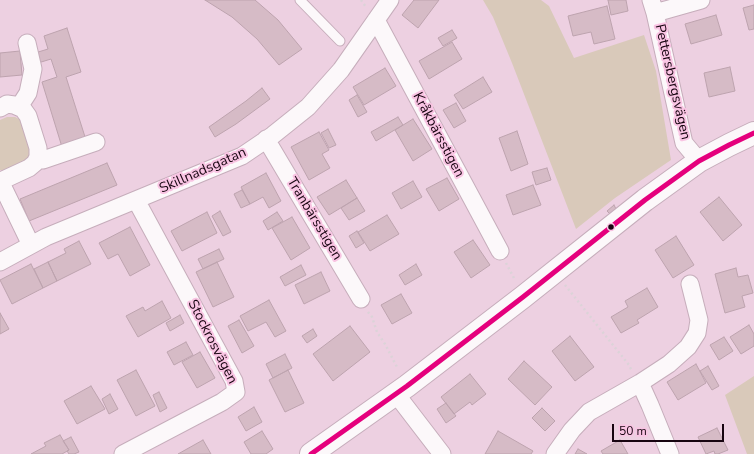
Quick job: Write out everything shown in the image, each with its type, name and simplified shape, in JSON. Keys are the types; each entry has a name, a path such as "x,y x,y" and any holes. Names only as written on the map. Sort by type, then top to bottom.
{"street":[{"name":"Skillnadsgatan","path":"0,262 46,237 242,156 308,107 341,70 390,0"},
{"path":"653,6 701,0"},
{"name":"Pettersbergsvägen","path":"653,6 684,143 699,161"},
{"name":"Kråkbärsstigen","path":"376,20 500,251"},
{"path":"19,107 28,93 33,69 27,43"},
{"path":"0,108 7,104 23,109 28,116 38,148 38,157 35,163 28,168 0,181 31,245"},
{"path":"311,454 402,390 523,297 645,200 699,161 729,144 754,134"},
{"name":"Tranbärsstigen","path":"266,139 361,299"},
{"path":"37,159 42,160 96,142"},
{"name":"Stockrosvägen","path":"123,454 222,402 236,392 234,381 136,200"},
{"path":"555,454 572,430 589,412 640,383 669,364 688,347 697,333 699,320 690,284"},
{"path":"640,383 670,454"},
{"path":"402,390 442,454"}],"lane":[{"path":"300,0 340,41"}],"path":[{"path":"500,251 523,297"},
{"path":"557,269 561,280 629,364 640,383"},
{"path":"361,299 372,317 377,332 386,344 402,390"}],"shaded area":[{"path":"483,0 541,0 549,6 574,58 644,35 656,71 671,160 615,198 576,229 512,63 493,17"},
{"path":"7,117 15,117 21,120 30,145 31,157 5,171 0,170 0,120"},
{"path":"754,376 754,454 747,454 725,395"}],"building":[{"path":"205,0 255,0 278,20 302,49 279,65 257,39 232,17"},
{"path":"414,0 439,0 418,28 402,15"},
{"path":"608,0 626,0 628,11 611,15"},
{"path":"754,5 754,29 749,30 743,8"},
{"path":"607,6 615,39 594,44 591,32 573,36 568,16"},
{"path":"716,15 722,35 691,44 685,24"},
{"path":"67,28 81,72 66,77 86,140 62,147 42,82 57,77 51,59 38,63 35,53 48,49 44,36"},
{"path":"452,30 457,38 443,46 438,38"},
{"path":"452,42 462,59 429,79 419,61"},
{"path":"20,51 22,75 0,77 0,53"},
{"path":"730,67 735,91 709,97 704,73"},
{"path":"385,68 396,86 364,105 353,87"},
{"path":"483,77 492,92 463,109 454,95"},
{"path":"262,88 270,99 236,124 215,137 209,127"},
{"path":"357,95 367,112 358,117 349,100"},
{"path":"456,103 466,121 454,128 443,110"},
{"path":"398,117 403,125 376,141 371,132"},
{"path":"413,119 432,149 413,161 395,130"},
{"path":"328,129 336,145 329,148 321,133"},
{"path":"517,131 528,164 511,171 499,138"},
{"path":"319,132 329,150 322,154 330,168 309,180 291,147"},
{"path":"107,163 117,185 29,221 20,199"},
{"path":"547,168 551,180 536,185 532,172"},
{"path":"266,173 281,201 269,208 263,197 250,204 241,187"},
{"path":"447,178 459,199 439,211 426,189"},
{"path":"346,180 357,198 329,215 317,197"},
{"path":"413,181 422,197 401,209 392,193"},
{"path":"533,185 541,205 513,215 506,195"},
{"path":"242,190 250,204 241,208 234,194"},
{"path":"719,197 742,225 723,241 700,212"},
{"path":"357,198 365,211 349,220 341,208"},
{"path":"614,205 616,209 610,214 607,211"},
{"path":"220,211 231,232 223,236 212,216"},
{"path":"207,212 217,233 182,251 171,231"},
{"path":"277,212 283,221 268,230 263,221"},
{"path":"387,215 399,234 370,251 358,232"},
{"path":"292,217 310,248 291,260 272,228"},
{"path":"130,227 150,265 130,276 118,254 108,259 99,243"},
{"path":"357,231 364,243 356,248 349,236"},
{"path":"676,236 694,265 673,278 655,250"},
{"path":"473,240 490,265 471,278 454,252"},
{"path":"79,241 91,264 57,281 48,262 66,253 64,249"},
{"path":"219,249 224,259 203,269 198,259"},
{"path":"48,262 57,281 43,288 34,269"},
{"path":"217,262 234,297 213,307 196,272"},
{"path":"31,264 43,288 12,304 0,280"},
{"path":"416,264 422,275 405,285 399,275"},
{"path":"301,265 306,275 285,286 280,277"},
{"path":"736,268 738,277 748,275 753,293 742,296 745,307 725,313 715,274"},
{"path":"321,272 330,291 304,304 295,285"},
{"path":"647,288 658,307 637,320 639,323 621,333 611,317 628,307 625,301"},
{"path":"401,294 412,313 392,324 381,305"},
{"path":"269,300 286,331 275,337 266,322 248,331 240,316"},
{"path":"162,301 171,318 138,337 126,316 143,307 145,311"},
{"path":"0,313 9,329 0,334"},
{"path":"180,315 184,323 170,331 166,323"},
{"path":"239,320 254,346 242,353 228,326"},
{"path":"749,325 754,334 754,346 741,354 730,337"},
{"path":"350,326 370,352 333,381 313,354"},
{"path":"313,329 317,336 307,343 302,336"},
{"path":"570,336 594,367 575,381 552,351"},
{"path":"724,337 733,351 719,360 710,345"},
{"path":"186,342 193,355 174,365 167,352"},
{"path":"200,352 215,378 197,388 182,362"},
{"path":"285,354 292,368 273,378 266,364"},
{"path":"524,361 552,387 535,405 508,379"},
{"path":"696,364 706,383 678,400 667,382"},
{"path":"708,366 719,386 712,390 700,371"},
{"path":"136,370 155,406 136,416 117,380"},
{"path":"288,370 304,403 285,412 269,380"},
{"path":"470,374 486,394 472,405 470,402 454,414 441,397"},
{"path":"91,386 105,409 77,424 64,401"},
{"path":"159,392 167,408 160,412 153,395"},
{"path":"110,394 118,409 109,414 102,399"},
{"path":"446,403 456,416 446,423 437,409"},
{"path":"254,407 262,422 246,431 238,417"},
{"path":"542,408 555,421 545,431 532,418"},
{"path":"717,428 728,450 718,454 715,454 714,451 706,454 698,437"},
{"path":"262,431 273,449 266,454 251,454 244,442"},
{"path":"498,431 533,451 531,454 485,454"},
{"path":"60,435 69,450 62,454 31,454 46,446 44,443"},
{"path":"71,437 79,452 74,454 69,454 67,451 69,450 63,441"},
{"path":"203,440 211,454 178,454"},
{"path":"620,440 628,454 603,454 601,451"},
{"path":"578,449 587,454 575,454"}],"transit line":[{"path":"311,454 407,386 523,297 645,200 699,161 754,133"}]}
